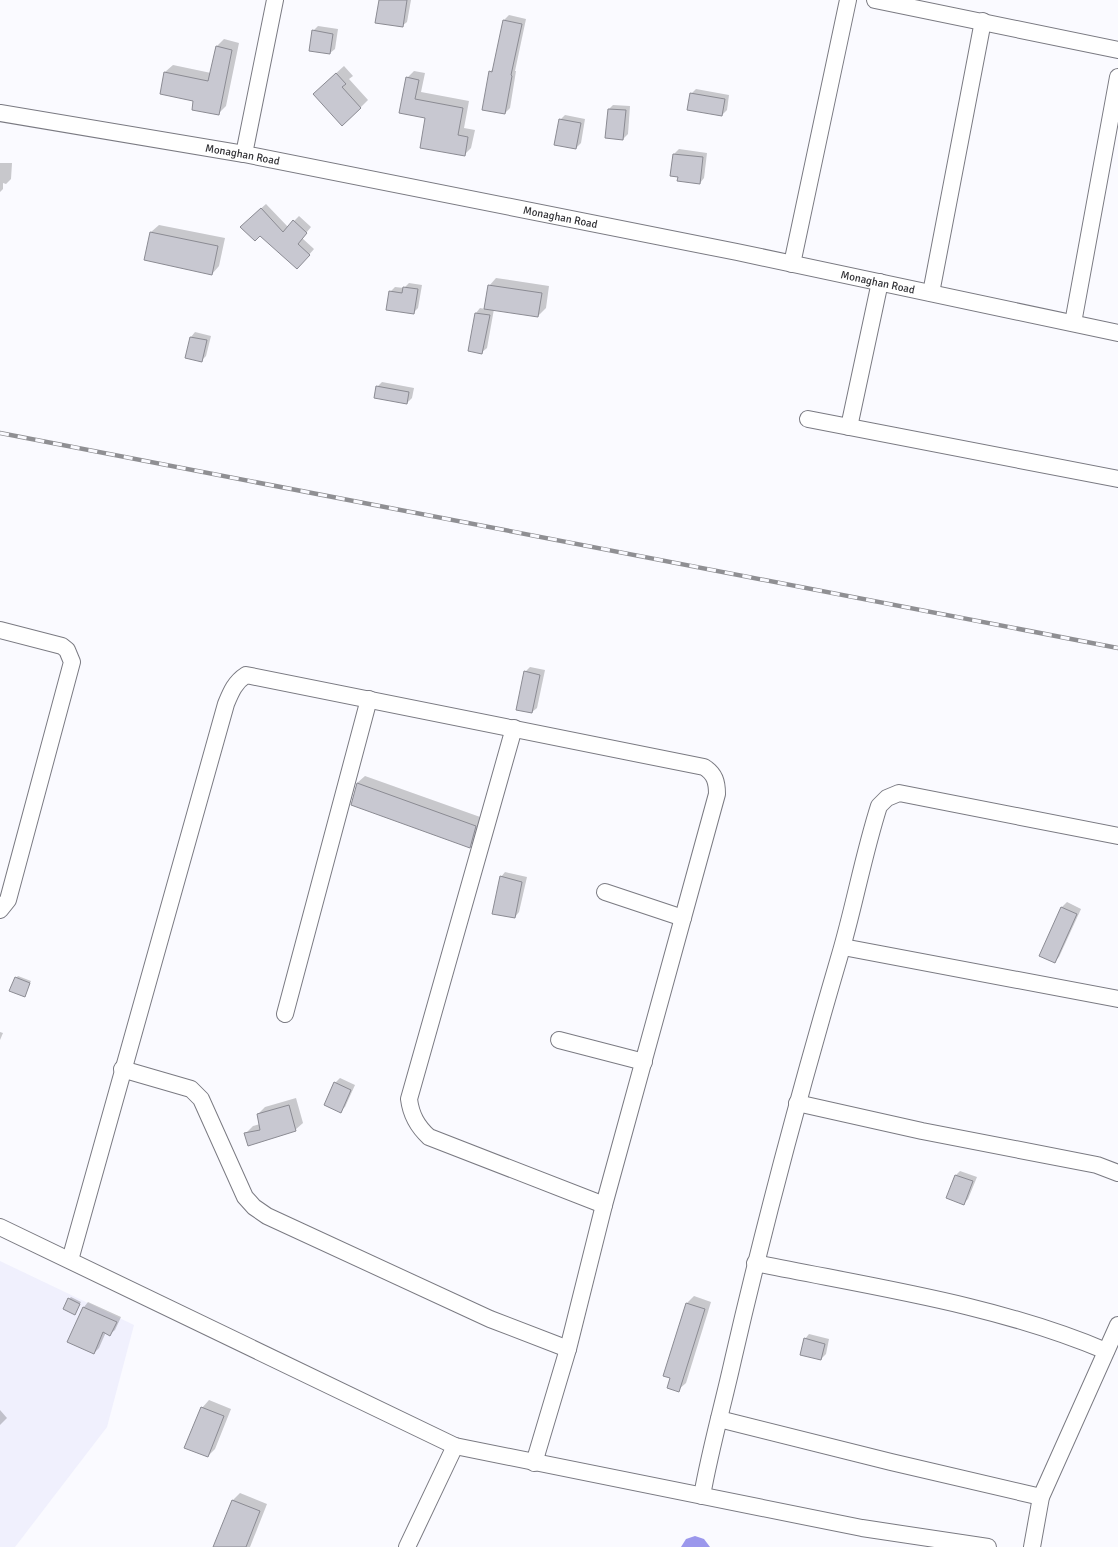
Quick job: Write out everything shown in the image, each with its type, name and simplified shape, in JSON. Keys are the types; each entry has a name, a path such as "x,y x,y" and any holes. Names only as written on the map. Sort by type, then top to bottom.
{"street":[{"path":"244,154 275,0"},
{"path":"792,264 848,0"},
{"path":"875,0 1118,50"},
{"path":"931,293 982,21"},
{"path":"1073,323 1118,77"},
{"name":"Monaghan Road","path":"0,113 244,154 880,282 1118,333"},
{"path":"849,427 880,282"},
{"path":"808,419 1118,479"},
{"path":"0,630 62,646 67,650 72,662 8,900 0,910"},
{"path":"70,1260 122,1069 226,704 235,685 246,675 704,767 711,771 715,778 717,794 604,1205 568,1349 534,1463"},
{"path":"285,1014 369,699"},
{"path":"514,728 409,1099 411,1110 420,1129 429,1137 604,1205"},
{"path":"702,1496 709,1456 755,1263 797,1103 843,947 879,806 887,798 899,793 1118,836"},
{"path":"605,892 683,918"},
{"path":"843,947 1118,999"},
{"path":"559,1040 644,1062"},
{"path":"122,1069 191,1089 201,1099 245,1198 254,1208 267,1216 490,1319 568,1349"},
{"path":"797,1103 922,1131 1097,1165 1118,1173"},
{"path":"0,1227 455,1446 862,1528 988,1547"},
{"path":"755,1263 937,1300 1011,1318 1071,1336 1106,1351"},
{"path":"1032,1547 1042,1497 1118,1325"},
{"path":"719,1419 891,1462 1042,1497"},
{"path":"407,1547 455,1446"}],"shaded area":[{"path":"0,1261 134,1325 107,1427 15,1547 0,1547"},
{"path":"695,1536 704,1539 710,1547 681,1547 686,1539"}],"building":[{"path":"379,0 407,0 403,27 375,23"},
{"path":"503,20 522,24 511,75 505,114 482,110 489,71 492,72"},
{"path":"312,30 333,34 330,54 309,51"},
{"path":"216,46 232,50 219,115 192,110 193,101 160,94 164,72 208,81"},
{"path":"336,73 346,84 342,87 361,108 342,126 313,94"},
{"path":"406,77 419,80 415,99 463,108 458,135 468,137 465,156 420,148 425,118 399,113"},
{"path":"690,93 725,99 722,116 687,110"},
{"path":"608,109 626,110 623,140 605,138"},
{"path":"559,119 581,123 576,149 554,145"},
{"path":"673,154 703,157 700,184 677,181 678,177 670,176"},
{"path":"261,208 283,232 293,220 307,233 298,244 310,255 297,269 260,236 255,241 240,227"},
{"path":"150,232 218,246 212,275 144,260"},
{"path":"488,285 542,293 538,317 484,309"},
{"path":"403,287 418,289 414,314 386,310 389,291 402,293"},
{"path":"475,313 490,315 482,354 468,351"},
{"path":"190,337 207,340 202,362 185,358"},
{"path":"376,386 409,392 407,404 374,398"},
{"path":"524,671 540,675 532,713 516,710"},
{"path":"357,783 476,826 470,848 351,805"},
{"path":"500,876 522,882 515,918 492,914"},
{"path":"1061,907 1077,914 1055,963 1039,956"},
{"path":"15,977 30,983 25,997 9,991"},
{"path":"334,1082 351,1090 341,1113 324,1105"},
{"path":"289,1105 296,1131 248,1146 244,1133 260,1130 257,1114"},
{"path":"955,1175 973,1181 964,1205 946,1198"},
{"path":"68,1298 80,1304 75,1315 63,1309"},
{"path":"686,1303 705,1309 679,1392 667,1388 670,1378 663,1376"},
{"path":"83,1307 117,1322 110,1336 103,1332 94,1354 67,1342"},
{"path":"804,1338 825,1344 821,1360 800,1355"},
{"path":"201,1407 224,1416 208,1457 184,1448"},
{"path":"232,1500 260,1511 246,1547 213,1547"}],"railway":[{"path":"0,433 1118,648"}]}
